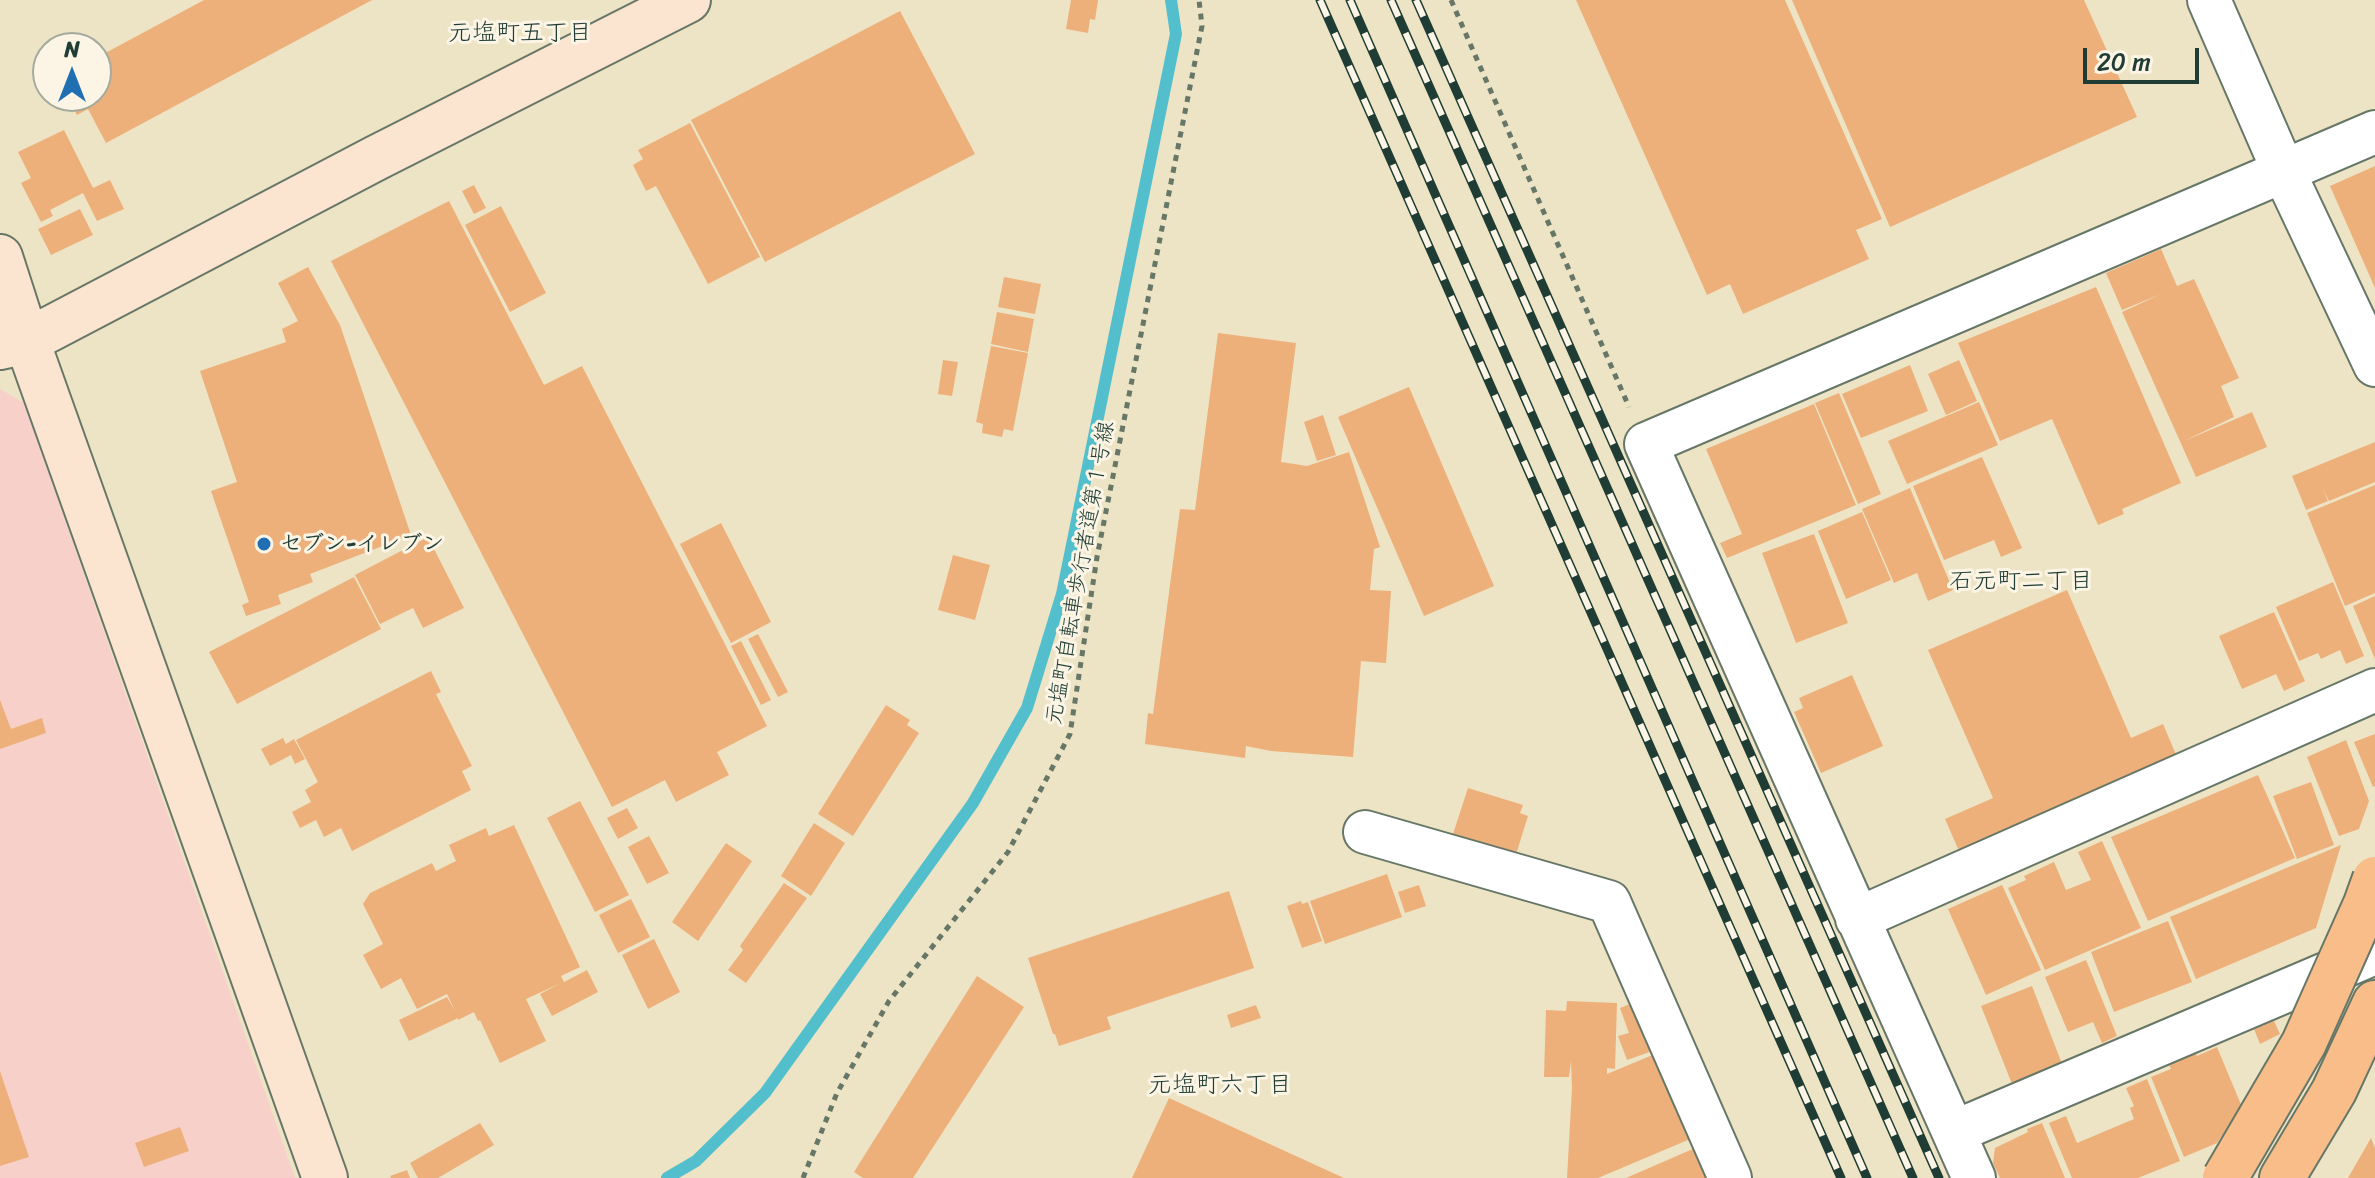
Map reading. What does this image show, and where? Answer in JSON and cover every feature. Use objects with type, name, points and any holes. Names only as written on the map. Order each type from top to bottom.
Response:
[{"type":"highway","points":[[2225,1178],[2304,1043],[2375,879]]},
{"type":"highway","points":[[2282,1178],[2334,1091],[2375,1003]]},
{"type":"street","points":[[14,344],[688,0]]},
{"type":"street","points":[[2209,0],[2283,170],[2375,365]]},
{"type":"street","points":[[1974,1178],[1646,444],[2375,132]]},
{"type":"street","points":[[0,257],[14,344],[325,1178]]},
{"type":"street","points":[[1857,919],[2375,690]]},
{"type":"street","points":[[1365,832],[1609,902],[1730,1178]]},
{"type":"street","points":[[1954,1132],[2375,953]]},
{"type":"path","name":"元塩町自転車歩行者道第１号線","points":[[803,1178],[837,1093],[889,1001],[1008,852],[1070,734],[1097,557],[1202,26],[1199,0]]},
{"type":"path","points":[[1451,0],[1646,444]]},
{"type":"shaded area","points":[[0,389],[24,403],[295,1178],[0,1178]]},
{"type":"building","points":[[204,0],[372,0],[106,143],[90,112],[112,112],[112,49]]},
{"type":"building","points":[[1071,0],[1098,0],[1095,20],[1090,19],[1088,33],[1066,29]]},
{"type":"building","points":[[1576,0],[1785,0],[1882,219],[1856,230],[1869,259],[1743,314],[1730,284],[1707,295]]},
{"type":"building","points":[[1792,0],[2084,0],[2137,117],[1890,227]]},
{"type":"building","points":[[900,11],[975,154],[765,262],[691,120]]},
{"type":"building","points":[[690,123],[760,257],[708,284],[656,186],[646,191],[633,165],[643,159],[638,150]]},
{"type":"building","points":[[64,130],[93,188],[110,180],[124,209],[97,221],[83,193],[50,210],[53,216],[41,222],[21,183],[31,178],[18,152]]},
{"type":"building","points":[[2375,166],[2375,288],[2330,186]]},
{"type":"building","points":[[474,185],[486,208],[474,214],[462,191]]},
{"type":"building","points":[[449,201],[544,385],[582,366],[767,726],[717,752],[729,775],[676,802],[665,780],[612,807],[331,261]]},
{"type":"building","points":[[501,206],[546,293],[510,312],[465,225]]},
{"type":"building","points":[[80,209],[93,235],[51,255],[38,229]]},
{"type":"building","points":[[2161,249],[2177,286],[2194,279],[2239,378],[2221,386],[2234,417],[2184,441],[2252,412],[2267,447],[2196,477],[2122,312],[2161,294],[2122,310],[2106,273]]},
{"type":"building","points":[[308,267],[340,325],[411,535],[310,574],[313,582],[278,595],[281,604],[246,616],[242,605],[249,602],[211,491],[237,482],[200,371],[286,342],[282,329],[298,321],[278,283]]},
{"type":"building","points":[[1004,277],[1041,284],[1035,314],[998,307]]},
{"type":"building","points":[[2096,287],[2181,483],[2122,509],[2124,514],[2098,525],[2052,419],[2000,441],[1958,343]]},
{"type":"building","points":[[997,312],[1034,319],[1028,352],[991,344]]},
{"type":"building","points":[[1218,333],[1296,343],[1281,462],[1307,466],[1349,452],[1380,547],[1374,549],[1370,590],[1391,591],[1386,663],[1361,661],[1353,757],[1271,751],[1246,746],[1245,758],[1145,744],[1148,713],[1153,714],[1180,509],[1195,510]]},
{"type":"building","points":[[991,346],[1028,353],[1013,431],[1004,429],[1002,437],[982,433],[983,424],[976,422]]},
{"type":"building","points":[[943,360],[958,362],[952,396],[938,394]]},
{"type":"building","points":[[1959,360],[1977,401],[1946,415],[1928,374]]},
{"type":"building","points":[[1910,365],[1928,411],[1861,438],[1842,394]]},
{"type":"building","points":[[1409,387],[1494,586],[1424,616],[1338,417]]},
{"type":"building","points":[[1839,393],[1881,494],[1858,504],[1815,403]]},
{"type":"building","points":[[1979,402],[1998,445],[1907,484],[1888,441]]},
{"type":"building","points":[[1814,404],[1856,505],[1727,558],[1720,543],[1742,534],[1706,449]]},
{"type":"building","points":[[1323,415],[1336,455],[1317,461],[1304,422]]},
{"type":"building","points":[[2375,442],[2375,482],[2329,501],[2323,489],[2328,501],[2306,510],[2292,476]]},
{"type":"building","points":[[1982,457],[2022,548],[2001,557],[1994,540],[1944,560],[1913,486]]},
{"type":"building","points":[[2375,485],[2375,593],[2345,606],[2307,513]]},
{"type":"building","points":[[1910,488],[1953,590],[1928,601],[1917,573],[1894,583],[1862,509]]},
{"type":"building","points":[[1862,512],[1891,580],[1846,599],[1818,531]]},
{"type":"building","points":[[721,523],[771,622],[731,643],[680,544]]},
{"type":"building","points":[[1814,534],[1848,623],[1796,643],[1762,553]]},
{"type":"building","points":[[428,537],[464,608],[423,628],[413,608],[380,624],[355,575]]},
{"type":"building","points":[[953,555],[990,565],[975,620],[938,610]]},
{"type":"building","points":[[354,577],[381,629],[237,704],[209,652]]},
{"type":"building","points":[[2333,582],[2364,656],[2346,664],[2340,650],[2321,659],[2318,653],[2299,661],[2276,607]]},
{"type":"building","points":[[2067,590],[2131,738],[2163,724],[2177,757],[1959,851],[1945,819],[1993,798],[1928,650]]},
{"type":"building","points":[[2375,596],[2375,659],[2353,606]]},
{"type":"building","points":[[2274,612],[2305,681],[2284,691],[2276,674],[2242,689],[2219,636]]},
{"type":"building","points":[[758,634],[788,692],[778,697],[748,639]]},
{"type":"building","points":[[741,641],[771,700],[761,705],[731,646]]},
{"type":"building","points":[[431,671],[441,692],[436,694],[472,766],[462,771],[471,790],[352,851],[341,828],[324,837],[316,820],[300,828],[292,812],[311,802],[305,790],[318,782],[296,740]]},
{"type":"building","points":[[1852,675],[1883,746],[1821,773],[1794,712],[1803,708],[1799,698]]},
{"type":"building","points":[[0,700],[11,729],[42,718],[46,733],[0,749]]},
{"type":"building","points":[[886,705],[910,720],[907,725],[919,733],[853,836],[818,814]]},
{"type":"building","points":[[2375,734],[2375,786],[2373,787],[2354,742]]},
{"type":"building","points":[[283,738],[286,744],[294,739],[305,759],[295,764],[291,755],[270,766],[261,749]]},
{"type":"building","points":[[2346,740],[2369,801],[2359,829],[2339,836],[2307,757]]},
{"type":"building","points":[[2258,775],[2295,858],[2148,921],[2111,837]]},
{"type":"building","points":[[2311,782],[2334,845],[2297,859],[2273,796]]},
{"type":"building","points":[[1468,788],[1523,805],[1520,813],[1528,816],[1514,861],[1452,837]]},
{"type":"building","points":[[580,801],[629,895],[595,912],[547,818]]},
{"type":"building","points":[[627,808],[638,828],[618,839],[607,818]]},
{"type":"building","points":[[814,823],[845,843],[811,896],[781,876]]},
{"type":"building","points":[[514,825],[580,967],[561,976],[564,982],[587,970],[598,992],[552,1016],[540,994],[561,983],[526,999],[546,1041],[500,1063],[474,1012],[409,1041],[399,1020],[447,997],[455,1011],[447,994],[417,1009],[401,978],[381,989],[363,955],[383,944],[363,904],[370,893],[432,863],[436,871],[456,861],[449,845],[486,828],[489,836]]},
{"type":"building","points":[[649,836],[669,873],[647,884],[628,847]]},
{"type":"building","points":[[2102,841],[2141,928],[2045,970],[2008,888],[2026,880],[2024,876],[2054,862],[2066,890],[2091,880],[2078,852]]},
{"type":"building","points":[[726,843],[752,861],[698,941],[672,922]]},
{"type":"building","points":[[2341,845],[2316,928],[2196,979],[2170,917]]},
{"type":"building","points":[[1387,874],[1402,917],[1325,944],[1310,901]]},
{"type":"building","points":[[784,883],[807,898],[746,983],[728,970],[743,950],[740,946]]},
{"type":"building","points":[[1419,885],[1426,906],[1405,913],[1398,892]]},
{"type":"building","points":[[2002,885],[2041,970],[1986,995],[1948,909]]},
{"type":"building","points":[[1229,891],[1254,968],[1107,1017],[1111,1029],[1059,1046],[1028,958]]},
{"type":"building","points":[[631,899],[650,937],[618,953],[599,915]]},
{"type":"building","points":[[1301,901],[1302,904],[1308,902],[1322,941],[1302,948],[1287,906]]},
{"type":"building","points":[[2168,921],[2192,982],[2114,1012],[2091,952]]},
{"type":"building","points":[[654,939],[680,992],[648,1009],[622,955]]},
{"type":"building","points":[[2086,960],[2117,1036],[2102,1043],[2093,1022],[2068,1032],[2045,977]]},
{"type":"building","points":[[977,976],[1024,1007],[913,1178],[863,1178],[854,1172]]},
{"type":"building","points":[[2032,986],[2064,1069],[2014,1089],[1981,1006]]},
{"type":"building","points":[[1640,1000],[1658,1049],[1627,1060],[1618,1036],[1629,1033],[1620,1008]]},
{"type":"building","points":[[1567,1001],[1617,1003],[1615,1069],[1607,1068],[1607,1074],[1662,1051],[1695,1137],[1598,1178],[1567,1178],[1571,1061],[1569,1077],[1544,1077],[1546,1010],[1566,1011]]},
{"type":"building","points":[[1256,1005],[1261,1018],[1231,1028],[1227,1015]]},
{"type":"building","points":[[2274,1021],[2280,1034],[2260,1044],[2254,1029]]},
{"type":"building","points":[[2217,1047],[2242,1107],[2217,1143],[2184,1157],[2151,1077],[2171,1069],[2168,1062],[2194,1051],[2197,1056]]},
{"type":"building","points":[[0,1071],[29,1157],[0,1166]]},
{"type":"building","points":[[2147,1079],[2180,1161],[2138,1178],[2072,1178],[2049,1123],[2066,1116],[2077,1143],[2134,1119],[2130,1108],[2134,1106],[2126,1088]]},
{"type":"building","points":[[1169,1098],[1344,1178],[1132,1178]]},
{"type":"building","points":[[480,1123],[494,1145],[438,1178],[418,1178],[410,1163]]},
{"type":"building","points":[[2042,1123],[2065,1178],[2000,1178],[1993,1163],[1995,1148]]},
{"type":"building","points":[[180,1127],[189,1151],[144,1167],[135,1143]]},
{"type":"building","points":[[2371,1138],[2375,1148],[2375,1178],[2348,1178]]},
{"type":"building","points":[[1702,1145],[1716,1178],[1626,1178]]},
{"type":"building","points":[[407,1170],[410,1178],[390,1176]]},
{"type":"waterway","points":[[667,1178],[696,1161],[765,1093],[973,803],[1027,708],[1062,594],[1176,34],[1171,0]]},
{"type":"railway","points":[[1320,0],[1841,1178]]},
{"type":"railway","points":[[1350,0],[1867,1178]]},
{"type":"railway","points":[[1391,0],[1913,1178]]},
{"type":"railway","points":[[1416,0],[1939,1178]]},
{"type":"place","name":"セブン-イレブン","points":[[264,544]]},
{"type":"district","name":"元塩町五丁目","points":[[520,34]]},
{"type":"district","name":"石元町二丁目","points":[[2021,582]]},
{"type":"district","name":"元塩町六丁目","points":[[1220,1086]]}]
